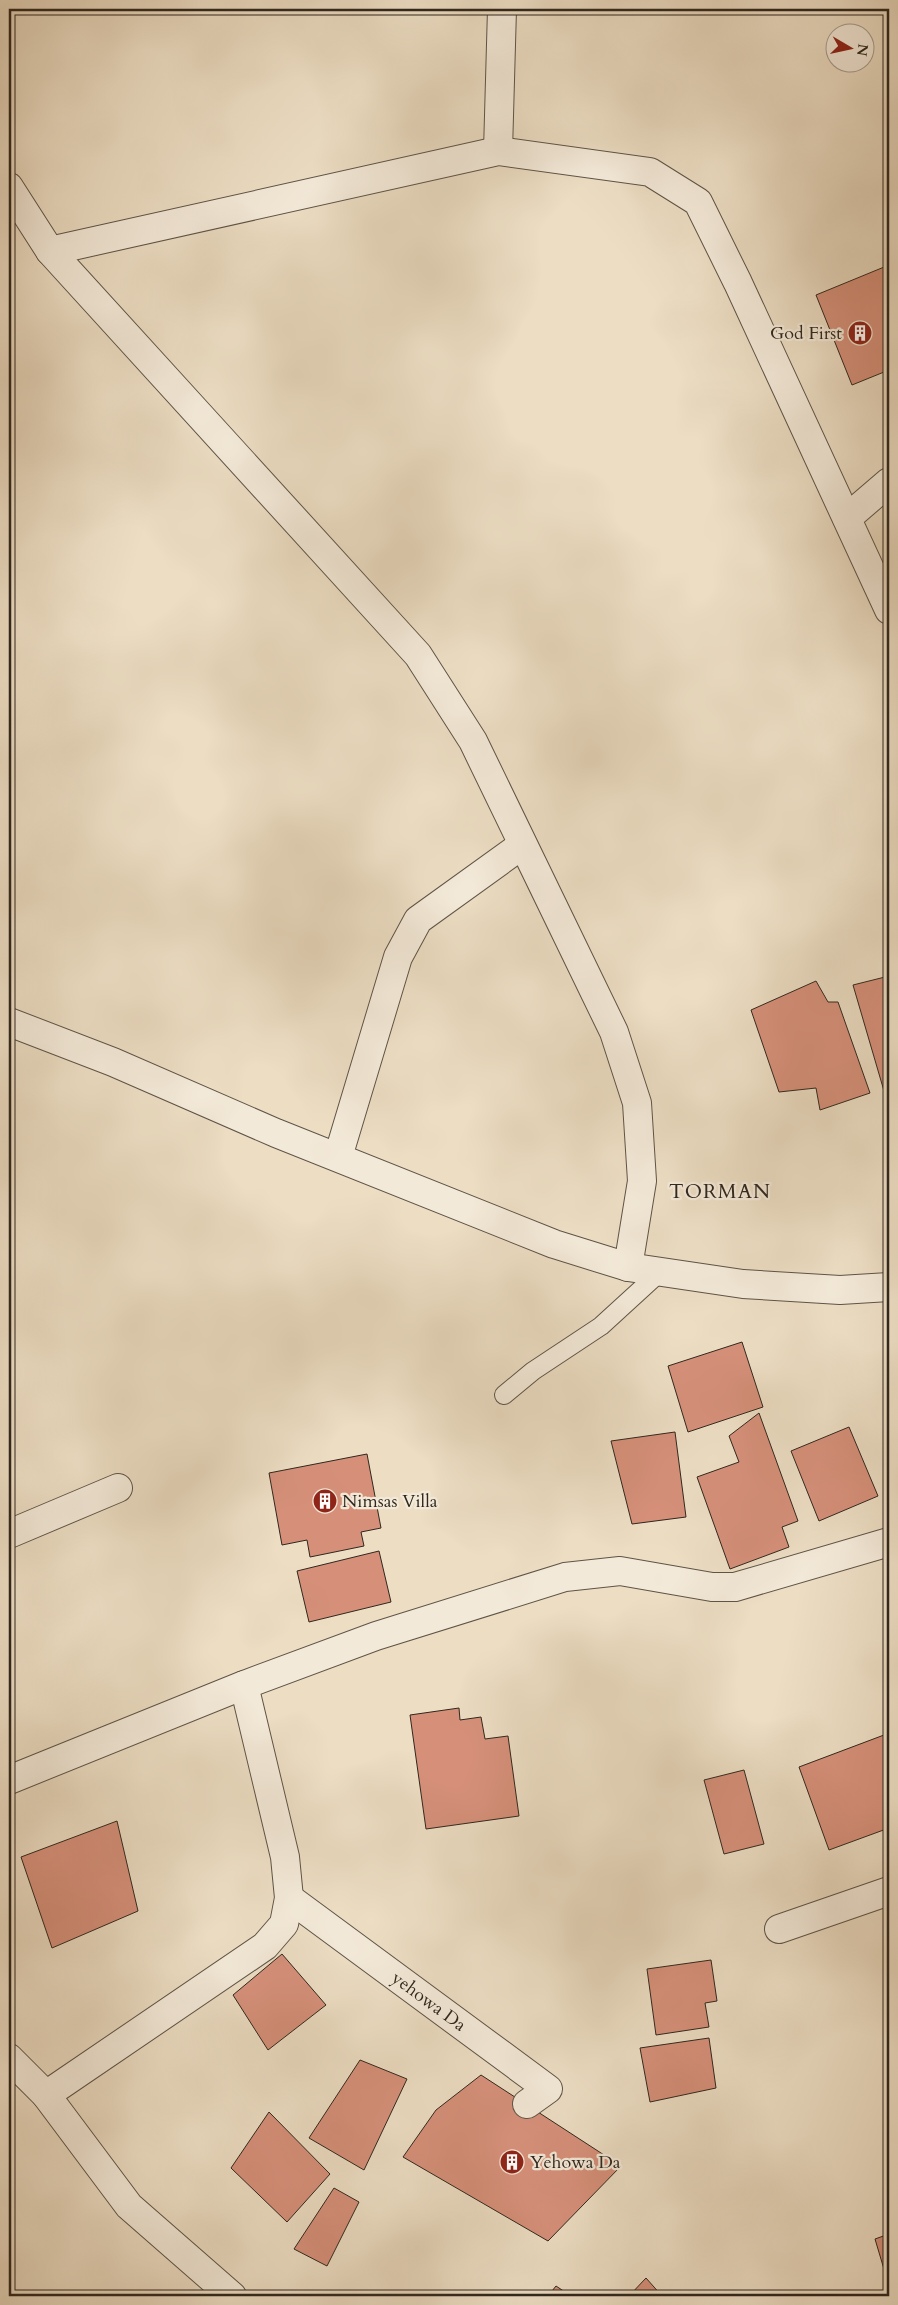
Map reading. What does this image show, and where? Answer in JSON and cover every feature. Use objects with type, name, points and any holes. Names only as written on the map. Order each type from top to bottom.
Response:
[{"type":"street","points":[[498,151],[502,9]]},
{"type":"street","points":[[50,251],[498,151],[650,172],[698,202],[738,282],[889,610]]},
{"type":"street","points":[[9,187],[50,251],[418,655],[473,741],[614,1032],[637,1103],[642,1180],[628,1267]]},
{"type":"street","points":[[847,518],[889,482]]},
{"type":"street","points":[[338,1157],[398,957],[418,920],[522,845]]},
{"type":"street","points":[[9,1022],[113,1062],[338,1157],[554,1244],[628,1267],[743,1284],[840,1290],[889,1286]]},
{"type":"street","points":[[9,1534],[118,1488]]},
{"type":"street","points":[[9,1780],[244,1685],[376,1636],[565,1577],[620,1571],[712,1587],[735,1587],[889,1542]]},
{"type":"street","points":[[46,2095],[266,1946],[284,1924],[289,1898],[285,1857],[244,1685]]},
{"type":"street","points":[[779,1929],[889,1891]]},
{"type":"street","name":"yehowa Da","points":[[289,1898],[548,2089],[527,2104]]},
{"type":"street","points":[[9,2058],[46,2095],[129,2206],[232,2296]]},
{"type":"lane","points":[[504,1395],[533,1371],[601,1326],[660,1272]]},
{"type":"building","name":"God First","points":[[889,265],[889,370],[852,385],[816,295]]},
{"type":"building","points":[[889,976],[889,1089],[884,1091],[853,985]]},
{"type":"building","points":[[816,981],[828,1002],[838,1002],[870,1093],[820,1110],[816,1088],[779,1092],[751,1010]]},
{"type":"building","points":[[742,1342],[763,1407],[688,1432],[668,1366]]},
{"type":"building","points":[[759,1413],[798,1521],[782,1527],[789,1547],[730,1569],[697,1477],[739,1462],[729,1436]]},
{"type":"building","points":[[849,1427],[878,1496],[819,1521],[791,1451]]},
{"type":"building","points":[[675,1432],[686,1517],[632,1524],[611,1441]]},
{"type":"building","name":"Nimsas Villa","points":[[367,1454],[381,1528],[361,1532],[364,1546],[310,1557],[307,1540],[282,1545],[269,1473]]},
{"type":"building","name":"Nimsas Villa","points":[[379,1551],[391,1602],[309,1622],[297,1571]]},
{"type":"building","points":[[459,1708],[460,1720],[481,1717],[485,1739],[508,1736],[519,1816],[426,1829],[410,1715]]},
{"type":"building","points":[[884,1735],[889,1749],[889,1828],[829,1850],[799,1767]]},
{"type":"building","points":[[744,1770],[764,1844],[724,1854],[704,1780]]},
{"type":"building","points":[[117,1821],[138,1911],[52,1948],[21,1857]]},
{"type":"building","points":[[282,1954],[326,2005],[268,2050],[233,1995]]},
{"type":"building","points":[[711,1960],[717,2001],[705,2003],[709,2027],[656,2035],[647,1969]]},
{"type":"building","points":[[709,2038],[716,2088],[650,2102],[640,2048]]},
{"type":"building","points":[[360,2060],[407,2079],[364,2170],[309,2138]]},
{"type":"building","name":"Yehowa Da","points":[[481,2075],[621,2166],[548,2241],[403,2157],[436,2110]]},
{"type":"building","points":[[269,2112],[330,2174],[287,2222],[231,2168]]},
{"type":"building","points":[[334,2188],[359,2202],[327,2266],[294,2249]]},
{"type":"building","points":[[889,2234],[889,2286],[875,2239]]},
{"type":"building","points":[[646,2278],[662,2296],[629,2296]]},
{"type":"building","points":[[556,2286],[571,2296],[548,2296]]},
{"type":"place","name":"God First","points":[[860,333]]},
{"type":"place","name":"Nimsas Villa","points":[[325,1501]]},
{"type":"place","name":"Yehowa Da","points":[[512,2162]]},
{"type":"district","name":"TORMAN","points":[[720,1191]]}]
